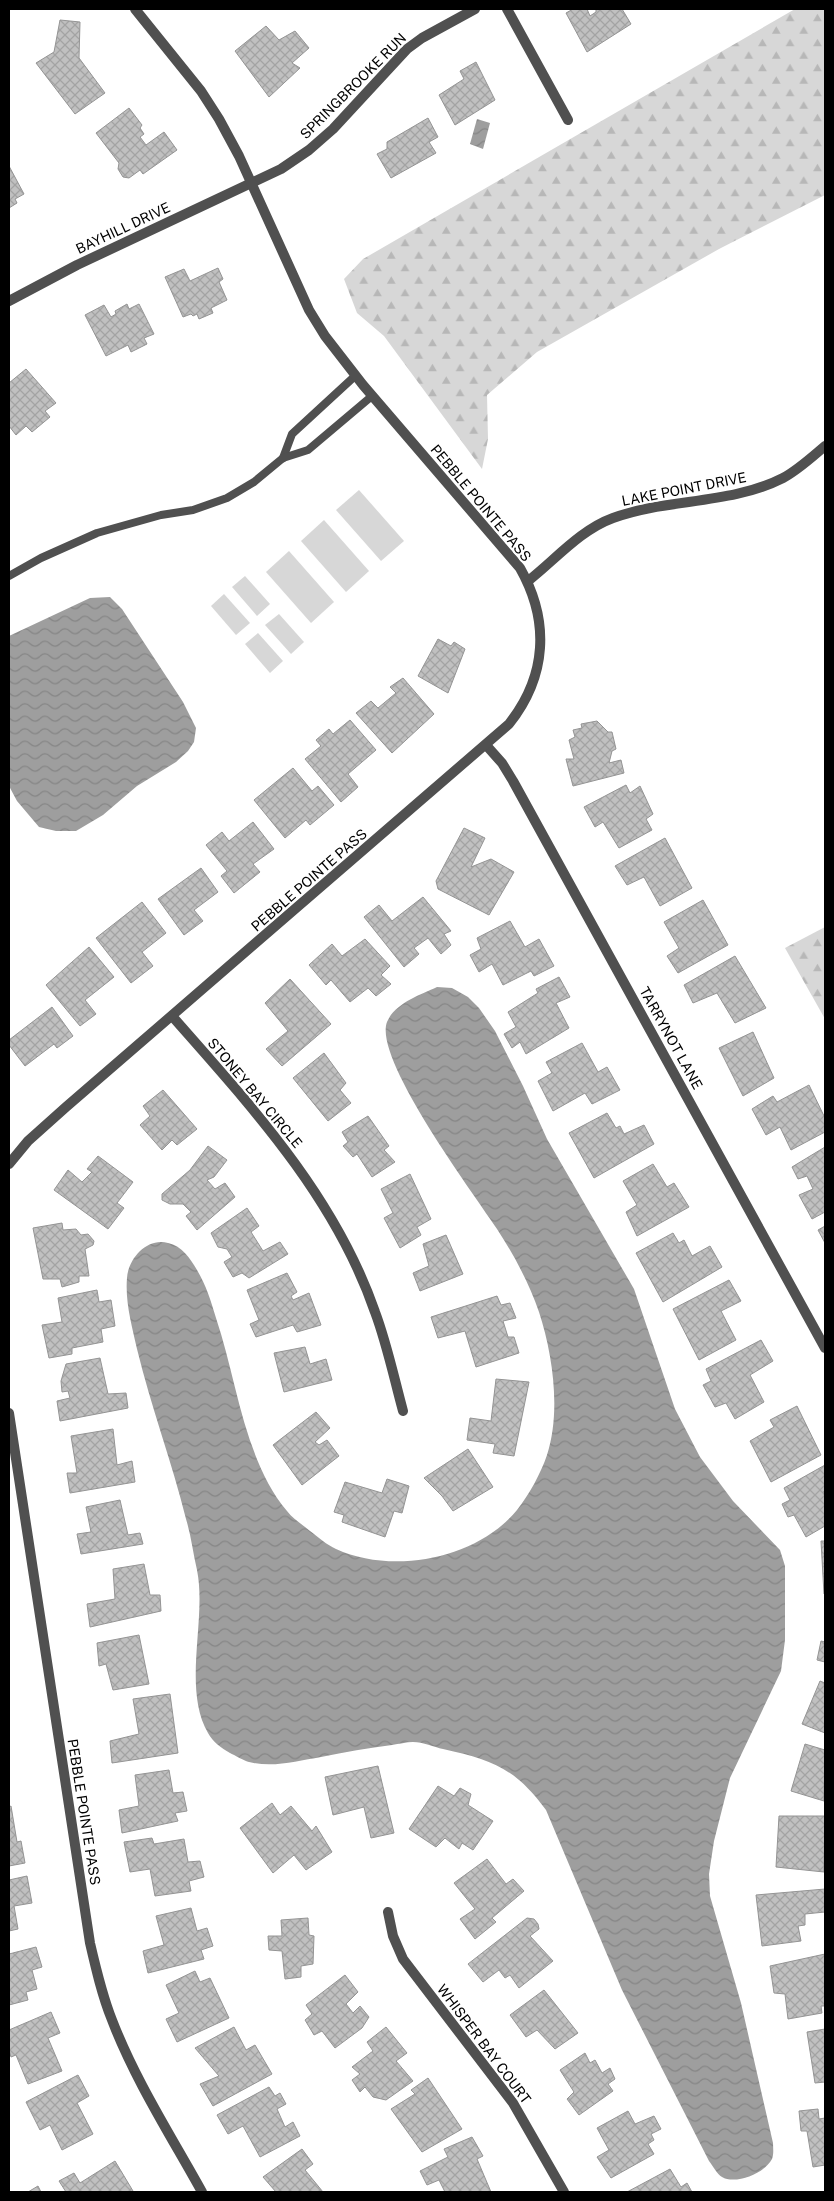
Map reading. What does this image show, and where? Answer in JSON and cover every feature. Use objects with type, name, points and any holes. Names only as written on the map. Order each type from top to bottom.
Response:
[{"type":"street","name":"PEBBLE POINTE PASS","points":[[9,1164],[28,1141],[486,745],[517,714],[531,690],[535,678],[540,631],[537,608],[528,581],[510,555],[355,376],[325,336],[309,310],[235,149],[205,98],[135,9]]},
{"type":"street","name":"SPRINGBROOKE RUN","points":[[250,182],[282,169],[308,150],[332,129],[407,49],[422,38],[475,9]]},
{"type":"street","points":[[507,9],[568,120]]},
{"type":"street","name":"BAYHILL DRIVE","points":[[9,301],[77,265],[228,195],[250,182]]},
{"type":"street","name":"LAKE POINT DRIVE","points":[[528,581],[584,534],[611,519],[640,511],[724,497],[756,489],[784,478],[825,446]]},
{"type":"street","name":"TARRYNOT LANE","points":[[486,745],[502,763],[513,781],[825,1348]]},
{"type":"street","name":"STONEY BAY CIRCLE","points":[[172,1016],[268,1126],[317,1194],[361,1276],[376,1312],[403,1411]]},
{"type":"street","name":"PEBBLE POINTE PASS","points":[[9,1413],[90,1943],[96,1970],[112,2020],[128,2056],[202,2192]]},
{"type":"street","name":"WHISPER BAY COURT","points":[[388,1912],[393,1936],[404,1960],[513,2103],[564,2192]]},
{"type":"lane","points":[[283,458],[292,434],[355,376]]},
{"type":"lane","points":[[9,576],[41,558],[97,533],[161,515],[192,510],[227,498],[254,482],[283,458],[308,450],[372,396]]},
{"type":"green space","points":[[795,9],[825,9],[825,195],[719,249],[537,352],[487,395],[488,439],[482,469],[384,336],[357,313],[344,279],[363,259]]},
{"type":"green space","points":[[359,490],[404,541],[381,561],[336,510]]},
{"type":"green space","points":[[324,520],[369,571],[346,592],[301,541]]},
{"type":"green space","points":[[289,551],[334,602],[311,623],[266,572]]},
{"type":"green space","points":[[245,576],[270,604],[257,616],[232,587]]},
{"type":"green space","points":[[224,594],[250,623],[236,635],[211,606]]},
{"type":"green space","points":[[279,614],[304,642],[291,654],[265,625]]},
{"type":"green space","points":[[258,633],[283,661],[270,673],[245,644]]},
{"type":"green space","points":[[825,927],[825,1019],[785,948]]},
{"type":"water","points":[[477,119],[490,123],[483,149],[470,144]]},
{"type":"water","points":[[110,597],[122,609],[183,702],[196,728],[194,742],[188,751],[176,762],[137,786],[103,815],[76,831],[56,831],[39,827],[17,801],[9,786],[9,636],[90,598]]},
{"type":"water","points":[[437,987],[452,988],[468,997],[479,1008],[495,1031],[547,1139],[634,1289],[675,1409],[700,1457],[733,1501],[780,1550],[785,1566],[785,1640],[781,1671],[730,1778],[714,1841],[709,1874],[710,1896],[741,2003],[773,2143],[773,2157],[768,2164],[757,2173],[742,2179],[735,2180],[722,2177],[709,2161],[622,1990],[546,1810],[524,1785],[502,1768],[490,1762],[417,1742],[285,1763],[258,1764],[242,1759],[220,1747],[208,1733],[200,1715],[196,1675],[199,1610],[197,1570],[189,1531],[143,1371],[128,1305],[128,1271],[135,1257],[146,1246],[160,1242],[173,1245],[185,1253],[194,1266],[203,1281],[212,1305],[251,1444],[272,1491],[289,1514],[336,1549],[359,1557],[383,1561],[433,1558],[457,1551],[480,1540],[500,1527],[517,1510],[534,1484],[547,1455],[554,1421],[554,1384],[544,1329],[531,1290],[503,1239],[448,1158],[410,1095],[395,1065],[387,1040],[387,1022],[391,1015],[409,1000]]},
{"type":"building","points":[[573,9],[587,9],[590,16],[596,12],[596,9],[622,9],[631,24],[587,52],[566,13]]},
{"type":"building","points":[[60,20],[80,22],[79,58],[105,93],[75,114],[36,63],[54,52]]},
{"type":"building","points":[[266,26],[279,40],[295,31],[309,48],[292,63],[300,68],[269,97],[235,51]]},
{"type":"building","points":[[476,62],[495,100],[455,125],[439,95],[464,79],[460,71]]},
{"type":"building","points":[[129,108],[142,125],[140,128],[144,134],[140,137],[146,145],[164,132],[177,150],[143,174],[140,170],[129,178],[123,177],[118,169],[119,163],[96,133]]},
{"type":"building","points":[[428,118],[438,137],[429,142],[436,153],[391,178],[377,154],[387,149],[387,142]]},
{"type":"building","points":[[9,166],[24,194],[15,199],[17,203],[9,208]]},
{"type":"building","points":[[218,268],[223,279],[219,282],[227,300],[211,308],[213,313],[199,319],[197,314],[183,317],[165,277],[184,269],[190,281]]},
{"type":"building","points":[[127,304],[129,309],[139,304],[154,334],[144,338],[147,344],[131,352],[128,345],[106,356],[85,315],[104,305],[111,317],[116,314],[115,311]]},
{"type":"building","points":[[26,369],[56,403],[45,411],[50,417],[32,432],[26,426],[16,435],[9,426],[9,383]]},
{"type":"building","points":[[438,639],[451,646],[454,642],[465,649],[448,693],[418,676]]},
{"type":"building","points":[[403,678],[434,714],[392,753],[356,713],[371,701],[378,708],[396,693],[390,687]]},
{"type":"building","points":[[350,720],[376,750],[348,774],[358,787],[341,802],[305,759],[321,746],[316,740],[329,729],[333,734]]},
{"type":"building","points":[[597,721],[608,732],[612,732],[616,749],[612,751],[609,763],[621,760],[624,773],[573,786],[566,759],[574,759],[569,740],[575,737],[573,730],[582,728],[581,724]]},
{"type":"building","points":[[293,768],[312,791],[318,786],[334,805],[310,825],[306,820],[285,838],[254,800]]},
{"type":"building","points":[[626,785],[630,793],[640,786],[653,814],[646,819],[652,830],[619,848],[603,822],[595,827],[584,807]]},
{"type":"building","points":[[253,822],[274,849],[253,864],[260,872],[234,893],[221,876],[227,871],[206,845],[222,832],[229,841]]},
{"type":"building","points":[[464,828],[485,838],[471,867],[491,859],[514,872],[489,915],[438,889],[436,881]]},
{"type":"building","points":[[665,838],[692,888],[660,906],[644,877],[627,885],[615,866]]},
{"type":"building","points":[[201,868],[218,892],[194,910],[203,921],[184,935],[158,899]]},
{"type":"building","points":[[423,897],[451,931],[444,934],[451,945],[441,954],[428,938],[414,948],[419,954],[404,967],[364,917],[379,905],[392,921]]},
{"type":"building","points":[[703,900],[728,945],[678,973],[667,956],[679,948],[664,922]]},
{"type":"building","points":[[142,902],[166,933],[142,952],[153,966],[131,983],[96,938]]},
{"type":"building","points":[[510,921],[525,947],[539,939],[554,966],[534,976],[531,971],[503,985],[492,964],[479,972],[470,955],[481,949],[477,938]]},
{"type":"building","points":[[365,939],[390,966],[381,975],[391,984],[376,996],[368,988],[350,1002],[331,980],[326,985],[309,965],[332,944],[342,956]]},
{"type":"building","points":[[89,947],[114,977],[85,1000],[96,1014],[80,1026],[46,985]]},
{"type":"building","points":[[735,956],[766,1008],[735,1023],[717,993],[693,1003],[684,985]]},
{"type":"building","points":[[559,977],[570,997],[556,1003],[569,1028],[526,1054],[520,1042],[512,1048],[504,1034],[516,1027],[508,1012],[538,993],[536,989]]},
{"type":"building","points":[[290,979],[331,1024],[282,1066],[266,1049],[288,1031],[265,1003]]},
{"type":"building","points":[[52,1007],[73,1036],[57,1048],[54,1044],[25,1066],[9,1045],[9,1040]]},
{"type":"building","points":[[753,1032],[774,1078],[743,1096],[719,1048]]},
{"type":"building","points":[[582,1043],[598,1072],[607,1067],[620,1090],[592,1104],[585,1093],[553,1111],[538,1081],[552,1073],[546,1062]]},
{"type":"building","points":[[324,1053],[346,1083],[340,1090],[351,1103],[328,1121],[293,1078]]},
{"type":"building","points":[[809,1085],[825,1118],[825,1132],[791,1150],[780,1127],[766,1135],[752,1109],[773,1096],[777,1102]]},
{"type":"building","points":[[163,1090],[197,1129],[177,1145],[172,1140],[162,1150],[140,1125],[150,1116],[143,1106]]},
{"type":"building","points":[[607,1113],[616,1128],[620,1126],[624,1134],[644,1125],[654,1144],[594,1178],[569,1133]]},
{"type":"building","points":[[368,1116],[389,1146],[384,1150],[395,1162],[372,1177],[357,1154],[353,1157],[343,1146],[348,1142],[342,1132]]},
{"type":"building","points":[[208,1146],[227,1160],[214,1177],[207,1180],[215,1189],[225,1183],[235,1197],[197,1230],[186,1216],[191,1212],[183,1204],[170,1204],[162,1200],[162,1194],[190,1170]]},
{"type":"building","points":[[825,1147],[825,1212],[812,1219],[799,1195],[813,1189],[807,1176],[798,1179],[792,1167]]},
{"type":"building","points":[[98,1156],[133,1182],[117,1203],[124,1208],[108,1229],[54,1190],[68,1170],[82,1182],[92,1172],[87,1169]]},
{"type":"building","points":[[653,1164],[667,1187],[674,1183],[689,1207],[637,1236],[626,1212],[637,1205],[623,1181]]},
{"type":"building","points":[[410,1174],[431,1219],[417,1227],[421,1235],[400,1248],[384,1218],[393,1213],[381,1189]]},
{"type":"building","points":[[247,1208],[259,1226],[251,1232],[263,1251],[280,1242],[288,1254],[249,1278],[242,1273],[233,1277],[224,1262],[232,1257],[227,1249],[218,1247],[211,1233]]},
{"type":"building","points":[[62,1223],[63,1230],[76,1229],[81,1235],[88,1234],[94,1241],[93,1245],[85,1249],[89,1276],[79,1276],[79,1282],[62,1287],[60,1279],[43,1279],[33,1228]]},
{"type":"building","points":[[825,1226],[825,1243],[818,1230]]},
{"type":"building","points":[[673,1233],[679,1243],[684,1240],[692,1256],[710,1246],[722,1267],[663,1302],[636,1253]]},
{"type":"building","points":[[446,1235],[463,1274],[420,1291],[413,1273],[429,1266],[423,1244]]},
{"type":"building","points":[[287,1273],[297,1292],[291,1296],[293,1300],[309,1293],[321,1325],[297,1332],[293,1325],[256,1337],[250,1324],[259,1320],[247,1290]]},
{"type":"building","points":[[729,1280],[741,1301],[721,1311],[736,1340],[699,1360],[673,1309]]},
{"type":"building","points":[[97,1290],[99,1302],[111,1300],[115,1326],[101,1329],[103,1342],[72,1348],[72,1354],[49,1358],[42,1325],[62,1322],[58,1298]]},
{"type":"building","points":[[497,1296],[501,1305],[510,1303],[516,1318],[503,1321],[508,1337],[514,1337],[519,1353],[476,1367],[465,1331],[438,1338],[431,1317]]},
{"type":"building","points":[[761,1340],[773,1361],[750,1375],[764,1402],[735,1419],[726,1403],[715,1407],[703,1385],[711,1381],[706,1369]]},
{"type":"building","points":[[305,1347],[310,1364],[326,1359],[332,1380],[284,1392],[274,1353]]},
{"type":"building","points":[[100,1358],[108,1394],[126,1393],[128,1408],[60,1421],[57,1401],[70,1398],[68,1391],[62,1392],[61,1381],[66,1364]]},
{"type":"building","points":[[496,1379],[529,1382],[514,1456],[493,1453],[495,1444],[467,1440],[470,1418],[491,1421]]},
{"type":"building","points":[[797,1406],[821,1455],[771,1482],[750,1441],[774,1427],[770,1420]]},
{"type":"building","points":[[316,1412],[330,1428],[315,1442],[319,1445],[327,1440],[339,1456],[302,1485],[273,1445]]},
{"type":"building","points":[[113,1429],[117,1465],[132,1461],[135,1482],[70,1493],[67,1473],[77,1473],[71,1436]]},
{"type":"building","points":[[468,1449],[493,1487],[453,1511],[442,1496],[424,1478]]},
{"type":"building","points":[[825,1465],[825,1491],[823,1492],[825,1496],[825,1526],[806,1537],[794,1515],[788,1517],[782,1504],[790,1500],[784,1488]]},
{"type":"building","points":[[387,1479],[409,1486],[402,1513],[394,1511],[385,1537],[342,1522],[344,1515],[334,1512],[345,1482],[382,1493]]},
{"type":"building","points":[[120,1500],[128,1535],[140,1533],[143,1544],[81,1554],[77,1534],[91,1532],[86,1507]]},
{"type":"building","points":[[821,1541],[825,1541],[825,1594],[824,1594]]},
{"type":"building","points":[[144,1564],[150,1595],[160,1595],[161,1611],[90,1627],[87,1604],[115,1599],[113,1569]]},
{"type":"building","points":[[139,1635],[149,1684],[113,1690],[106,1664],[99,1666],[97,1643]]},
{"type":"building","points":[[821,1641],[825,1642],[825,1662],[817,1660]]},
{"type":"building","points":[[820,1681],[825,1683],[825,1733],[802,1724]]},
{"type":"building","points":[[170,1694],[178,1753],[112,1763],[110,1741],[139,1734],[133,1699]]},
{"type":"building","points":[[805,1744],[825,1750],[824,1801],[791,1791]]},
{"type":"building","points":[[378,1766],[394,1833],[371,1838],[364,1807],[333,1815],[325,1777]]},
{"type":"building","points":[[169,1770],[173,1793],[183,1792],[187,1811],[175,1813],[178,1821],[122,1833],[119,1810],[139,1806],[135,1775]]},
{"type":"building","points":[[438,1786],[454,1796],[460,1788],[471,1794],[468,1805],[493,1821],[473,1850],[462,1843],[459,1849],[445,1838],[436,1847],[409,1829]]},
{"type":"building","points":[[272,1803],[280,1815],[291,1806],[312,1831],[316,1826],[332,1852],[306,1870],[294,1855],[273,1873],[240,1828]]},
{"type":"building","points":[[11,1806],[17,1842],[21,1841],[25,1863],[9,1866],[9,1807]]},
{"type":"building","points":[[779,1816],[825,1816],[824,1872],[776,1867]]},
{"type":"building","points":[[152,1838],[154,1844],[184,1839],[188,1862],[200,1861],[204,1877],[189,1881],[191,1891],[155,1896],[150,1869],[130,1872],[124,1842]]},
{"type":"building","points":[[487,1859],[506,1884],[513,1879],[524,1891],[492,1918],[496,1922],[475,1939],[460,1919],[475,1909],[454,1883]]},
{"type":"building","points":[[27,1876],[32,1903],[14,1906],[18,1929],[9,1931],[9,1880]]},
{"type":"building","points":[[825,1889],[825,1912],[805,1914],[805,1925],[798,1926],[801,1941],[762,1946],[756,1895]]},
{"type":"building","points":[[191,1908],[197,1931],[207,1928],[213,1946],[201,1950],[204,1959],[148,1973],[143,1951],[164,1945],[156,1916]]},
{"type":"building","points":[[308,1918],[309,1935],[314,1936],[313,1964],[301,1966],[301,1977],[285,1979],[282,1951],[269,1950],[268,1936],[282,1936],[281,1920]]},
{"type":"building","points":[[527,1918],[534,1919],[539,1929],[530,1936],[553,1961],[519,1988],[510,1975],[505,1978],[499,1970],[483,1982],[468,1964]]},
{"type":"building","points":[[36,1947],[42,1967],[32,1970],[37,1989],[26,1992],[28,2000],[9,2005],[9,1954]]},
{"type":"building","points":[[825,1954],[825,2006],[821,2006],[822,2013],[788,2019],[785,1994],[774,1993],[770,1966]]},
{"type":"building","points":[[195,1971],[200,1982],[210,1978],[229,2018],[177,2042],[166,2019],[179,2013],[166,1985]]},
{"type":"building","points":[[345,1975],[358,1992],[346,2004],[353,2013],[360,2006],[369,2017],[362,2028],[335,2048],[322,2031],[314,2035],[305,2020],[312,2014],[306,2005]]},
{"type":"building","points":[[544,1990],[578,2033],[555,2049],[537,2030],[526,2037],[510,2015]]},
{"type":"building","points":[[51,2012],[60,2033],[48,2038],[62,2071],[28,2084],[16,2055],[11,2057],[9,2030]]},
{"type":"building","points":[[234,2027],[246,2050],[255,2045],[272,2074],[213,2106],[200,2084],[219,2076],[195,2048]]},
{"type":"building","points":[[386,2027],[407,2053],[396,2061],[413,2081],[386,2100],[373,2097],[365,2087],[360,2092],[352,2080],[360,2074],[352,2067],[373,2051],[367,2042]]},
{"type":"building","points":[[825,2029],[825,2082],[815,2083],[807,2032]]},
{"type":"building","points":[[585,2053],[590,2063],[595,2060],[602,2073],[610,2068],[615,2079],[608,2084],[613,2091],[579,2115],[567,2099],[574,2092],[560,2070]]},
{"type":"building","points":[[78,2075],[89,2096],[77,2103],[93,2134],[62,2150],[50,2125],[40,2130],[26,2102]]},
{"type":"building","points":[[428,2078],[462,2129],[422,2152],[391,2109],[415,2094],[411,2090]]},
{"type":"building","points":[[269,2087],[275,2096],[280,2093],[286,2104],[277,2109],[285,2127],[293,2122],[300,2136],[260,2157],[243,2126],[228,2134],[217,2115]]},
{"type":"building","points":[[818,2109],[819,2119],[825,2118],[825,2165],[813,2167],[807,2131],[801,2131],[799,2111]]},
{"type":"building","points":[[628,2111],[635,2124],[654,2116],[661,2129],[651,2134],[654,2140],[648,2144],[654,2154],[611,2178],[597,2157],[609,2150],[597,2128]]},
{"type":"building","points":[[472,2137],[483,2156],[477,2159],[491,2192],[445,2192],[439,2180],[427,2185],[420,2171],[448,2157],[444,2149]]},
{"type":"building","points":[[302,2149],[313,2164],[305,2170],[323,2192],[276,2192],[263,2177]]},
{"type":"building","points":[[115,2161],[133,2191],[66,2192],[59,2181],[74,2173],[80,2183]]},
{"type":"building","points":[[670,2169],[681,2187],[687,2183],[692,2192],[627,2192]]},
{"type":"building","points":[[38,2186],[41,2192],[28,2192]]}]
